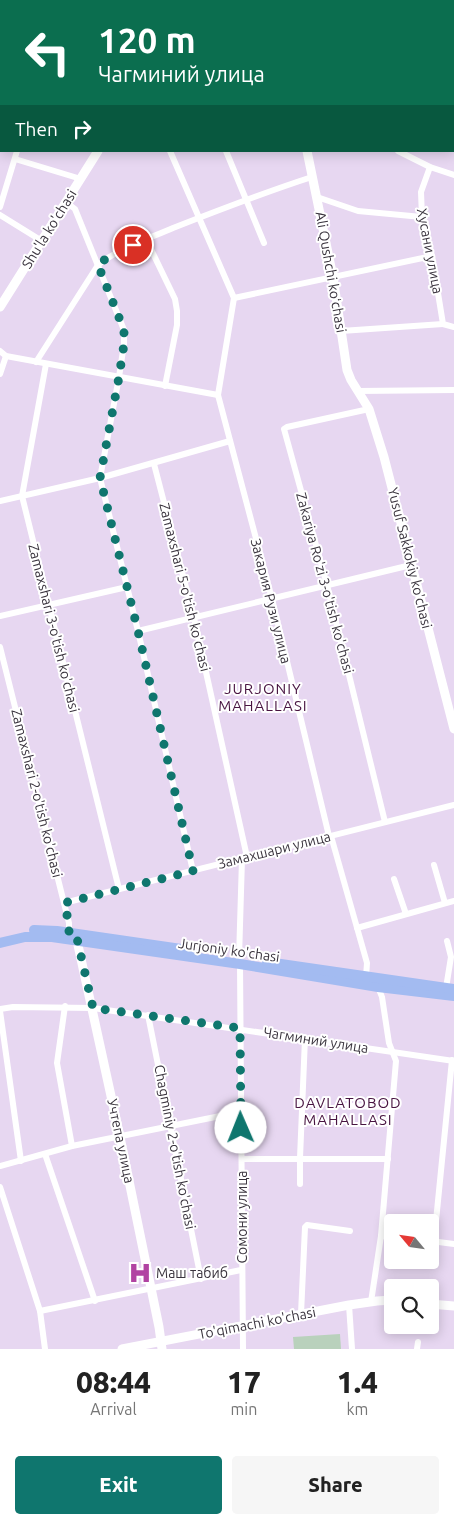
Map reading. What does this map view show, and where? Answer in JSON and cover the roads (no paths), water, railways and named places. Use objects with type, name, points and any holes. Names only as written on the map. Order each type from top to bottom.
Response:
[{"type":"main road","name":"Shu'la ko'chasi","points":[[0,307],[97,152]]},
{"type":"main road","name":"Ali Qushchi koʻchasi","points":[[307,152],[318,197],[347,370],[358,391]]},
{"type":"main road","name":"Yusuf Sakkokiy ko'chasi","points":[[358,391],[369,409],[384,457],[454,729]]},
{"type":"main road","name":"Jurjoniy ko'chasi","points":[[0,936],[28,930],[47,930],[73,937],[450,989]]},
{"type":"main road","name":"Jurjoniy ko'chasi","points":[[0,943],[32,936],[73,937]]},
{"type":"main road","name":"Учтепа улица","points":[[73,937],[93,1008],[162,1345]]},
{"type":"main road","name":"Jurjoniy ko'chasi","points":[[240,961],[378,987],[454,996]]},
{"type":"main road","name":"To'qimachi ko'chasi","points":[[122,1349],[162,1345],[301,1314],[384,1301]]},
{"type":"main road","points":[[439,1305],[454,1306]]},
{"type":"street","points":[[0,208],[17,152]]},
{"type":"street","points":[[0,374],[3,354],[46,364],[218,395],[234,298],[171,152]]},
{"type":"street","points":[[226,152],[264,243]]},
{"type":"street","points":[[400,152],[430,167],[454,175]]},
{"type":"street","points":[[15,159],[63,172],[80,179]]},
{"type":"street","name":"Хусани улица","points":[[430,167],[421,192],[422,218],[432,256],[444,324]]},
{"type":"street","points":[[36,362],[98,265],[108,257],[146,239],[246,199],[312,176]]},
{"type":"street","points":[[318,197],[358,211],[422,218]]},
{"type":"street","points":[[66,202],[75,209],[124,330],[119,377],[100,478],[138,631],[193,871]]},
{"type":"street","points":[[0,215],[42,241]]},
{"type":"street","points":[[146,239],[175,299],[177,311],[178,325],[165,386]]},
{"type":"street","points":[[234,298],[432,256]]},
{"type":"street","points":[[341,331],[444,324],[454,327]]},
{"type":"street","name":"Zamaxshari 3-o'tish ko'chasi","points":[[46,364],[22,496],[119,889]]},
{"type":"street","points":[[358,391],[453,389]]},
{"type":"street","name":"Закария Рузи улица","points":[[218,395],[272,599],[330,836],[367,963],[366,977]]},
{"type":"street","name":"Zakariya Ro'zi 3-o'tish ko'chasi","points":[[369,409],[284,429],[327,585],[385,822]]},
{"type":"street","points":[[0,501],[154,464],[230,441]]},
{"type":"street","name":"Zamaxshari 5-o'tish ko'chasi","points":[[154,464],[194,618],[244,858],[240,961]]},
{"type":"street","points":[[138,631],[411,565]]},
{"type":"street","points":[[0,616],[127,587]]},
{"type":"street","name":"Zamaxshari 2-o'tish ko'chasi","points":[[0,647],[73,937]]},
{"type":"street","name":"Замахшари улица","points":[[64,903],[454,805]]},
{"type":"street","points":[[434,864],[445,903]]},
{"type":"street","points":[[394,879],[406,914]]},
{"type":"street","points":[[357,928],[454,901]]},
{"type":"street","points":[[447,940],[451,958],[450,989]]},
{"type":"street","name":"Сомони улица","points":[[240,961],[242,1349]]},
{"type":"street","points":[[371,1302],[381,1236],[396,1061],[389,1043],[382,997],[378,987]]},
{"type":"street","points":[[65,1006],[57,1063],[72,1146]]},
{"type":"street","name":"Чагминий улица","points":[[0,1010],[14,1007],[65,1006],[93,1008],[453,1060]]},
{"type":"street","points":[[0,1010],[21,1161]]},
{"type":"street","name":"Chagminiy 2-o'tish ko'chasi","points":[[148,1016],[201,1279]]},
{"type":"street","points":[[300,1184],[305,1038]]},
{"type":"street","points":[[435,1214],[453,1060]]},
{"type":"street","points":[[347,1106],[392,1108]]},
{"type":"street","points":[[0,1166],[72,1146],[240,1112]]},
{"type":"street","points":[[45,1154],[95,1301]]},
{"type":"street","points":[[242,1159],[388,1159]]},
{"type":"street","points":[[0,1187],[40,1311],[45,1349]]},
{"type":"street","points":[[301,1314],[304,1230],[307,1225],[350,1230]]},
{"type":"street","points":[[439,1242],[454,1244]]},
{"type":"street","points":[[40,1311],[242,1270]]},
{"type":"street","points":[[349,1305],[352,1349]]},
{"type":"place","name":"Маш табиб","points":[[140,1273]]},
{"type":"district","name":"JURJONIY MAHALLASI","points":[[263,698]]},
{"type":"district","name":"DAVLATOBOD MAHALLASI","points":[[348,1112]]}]
